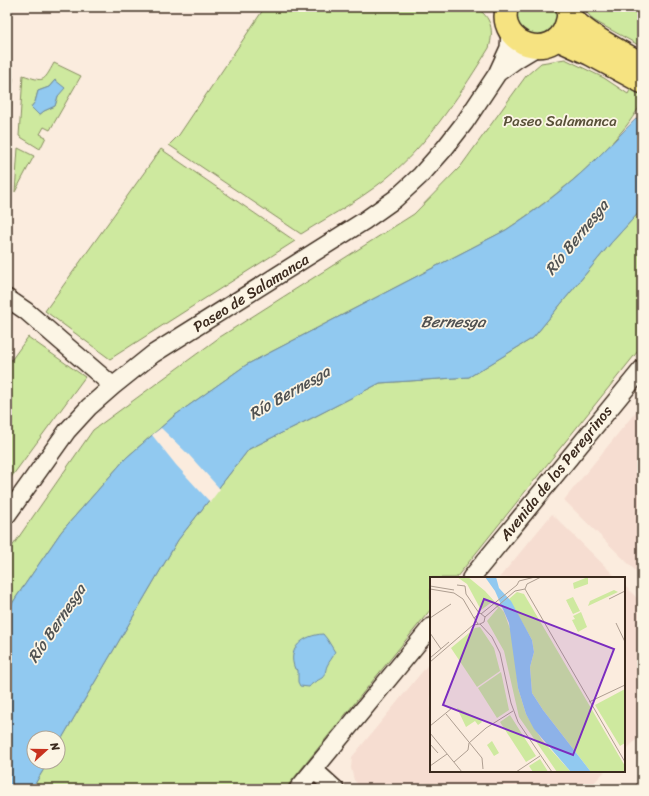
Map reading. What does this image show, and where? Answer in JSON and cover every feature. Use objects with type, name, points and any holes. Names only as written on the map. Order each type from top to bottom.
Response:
[{"type":"main road","points":[[547,43],[564,31],[568,11]]},
{"type":"main road","points":[[568,11],[576,24],[599,40],[640,75]]},
{"type":"main road","points":[[505,17],[517,40],[527,45],[547,43],[590,54],[640,75]]},
{"type":"street","name":"Paseo de Salamanca","points":[[7,515],[67,431],[89,407],[113,386],[153,354],[364,221],[395,199],[421,175],[465,122],[497,74],[509,48],[505,17]]},
{"type":"street","name":"Paseo de Salamanca","points":[[497,74],[517,59],[547,43]]},
{"type":"street","points":[[7,298],[26,311],[113,386]]},
{"type":"street","name":"Avenida de los Peregrinos","points":[[472,577],[642,369]]},
{"type":"street","points":[[298,789],[430,628]]},
{"type":"street","points":[[314,770],[335,789]]},
{"type":"shaded area","points":[[642,404],[642,577],[564,500]]},
{"type":"shaded area","points":[[552,514],[616,577],[500,577]]},
{"type":"shaded area","points":[[625,586],[642,603],[642,734],[625,751]]},
{"type":"shaded area","points":[[430,662],[430,772],[604,772],[588,789],[362,789],[354,780],[351,768],[352,757]]},
{"type":"green space","points":[[265,7],[475,7],[485,15],[491,30],[491,42],[489,48],[469,80],[434,129],[409,158],[373,189],[301,234],[169,145],[179,135]]},
{"type":"green space","points":[[516,7],[558,7],[557,24],[548,33],[537,38],[518,27]]},
{"type":"green space","points":[[587,7],[642,7],[642,47],[593,20],[585,10]]},
{"type":"green space","name":"Paseo Salamanca","points":[[565,59],[604,78],[628,94],[642,67],[641,105],[626,127],[583,172],[538,208],[506,230],[246,365],[174,416],[126,458],[61,532],[7,612],[7,554],[93,430],[220,337],[414,214],[461,166],[526,76],[541,63]]},
{"type":"green space","points":[[54,63],[81,76],[50,130],[44,127],[40,134],[46,137],[40,149],[19,136],[23,75],[39,80],[42,79]],"holes":[[[55,80],[58,96],[55,106],[39,115],[31,107],[35,102],[38,91],[49,87]]]},
{"type":"green space","points":[[7,75],[13,78],[7,167]]},
{"type":"green space","points":[[18,148],[34,156],[15,192]]},
{"type":"green space","points":[[161,149],[295,241],[110,359],[45,311]]},
{"type":"green space","points":[[642,209],[642,346],[457,577],[430,577],[430,610],[285,789],[32,789],[43,770],[66,770],[66,731],[178,540],[249,449],[380,383],[469,377],[533,338],[611,243]]},
{"type":"green space","points":[[28,337],[85,377],[7,483],[7,366]]},
{"type":"water","points":[[55,80],[65,88],[58,96],[55,106],[39,115],[31,107],[35,102],[38,91],[49,87]]},
{"type":"water","name":"Bernesga","points":[[642,113],[642,209],[611,243],[533,338],[469,377],[380,383],[249,449],[178,540],[66,731],[66,730],[26,730],[26,770],[43,770],[32,789],[7,789],[7,612],[61,532],[126,458],[174,416],[246,365],[506,230],[553,197],[575,179]]},
{"type":"water","points":[[323,634],[335,652],[322,678],[309,687],[300,686],[298,682],[298,670],[295,669],[293,662],[295,649],[303,640]]},
{"type":"pier","points":[[161,428],[189,455],[220,489],[210,502],[176,465],[152,435]]},
{"type":"water label","name":"Río Bernesga","points":[[576,237]]},
{"type":"water label","name":"Río Bernesga","points":[[289,392]]},
{"type":"water label","name":"Río Bernesga","points":[[56,623]]}]
